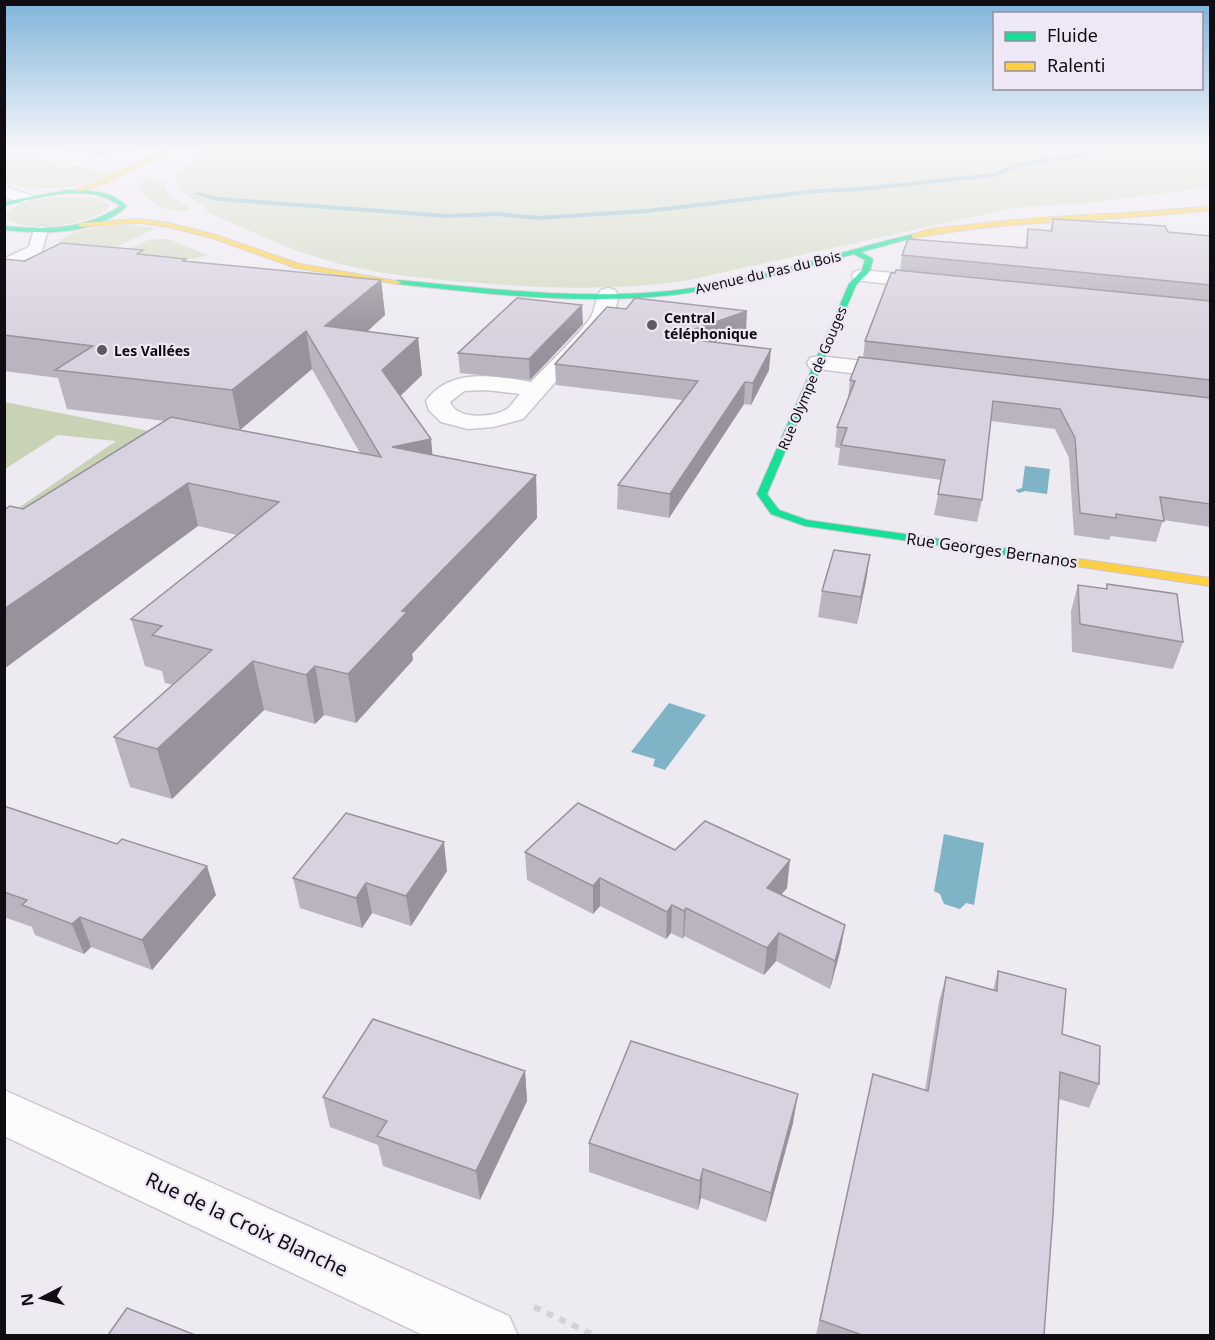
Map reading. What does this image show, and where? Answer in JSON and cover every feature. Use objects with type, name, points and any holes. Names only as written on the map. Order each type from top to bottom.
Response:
[{"type":"street","points":[[4,228],[41,230],[81,225],[111,216],[117,212]]},
{"type":"street","name":"Avenue du Pas du Bois","points":[[150,212],[205,226],[221,238]]},
{"type":"street","name":"Avenue du Pas du Bois","points":[[81,225],[142,221],[221,238],[279,261],[335,273],[494,290],[608,294],[703,288],[914,237],[969,227],[1038,220],[1182,212]]},
{"type":"street","points":[[855,251],[869,261],[861,276],[954,285]]},
{"type":"street","name":"Rue Olympe de Gouges","points":[[775,512],[762,494],[853,284],[861,276]]},
{"type":"street","points":[[535,390],[598,322],[607,306],[608,294]]},
{"type":"street","points":[[818,363],[925,375]]},
{"type":"street","name":"Rue Georges Bernanos","points":[[775,512],[805,523],[1210,582]]},
{"type":"street","name":"Rue de la Croix Blanche","points":[[4,1112],[489,1335]]},
{"type":"lane","points":[[4,265],[36,249],[41,230]]},
{"type":"green space","points":[[10,212],[104,212],[84,220],[44,227],[18,224],[7,219],[6,215]]},
{"type":"green space","points":[[205,212],[997,212],[684,281],[582,288],[439,280],[339,264],[304,253]]},
{"type":"green space","points":[[127,225],[157,228],[103,253],[60,244],[60,240],[75,232]]},
{"type":"green space","points":[[169,239],[207,255],[195,259],[120,253],[148,240]]},
{"type":"green space","points":[[5,402],[179,437],[49,527],[11,513],[116,441],[58,435],[5,469]]},
{"type":"water","points":[[1025,466],[1050,469],[1047,494],[1025,491],[1019,493],[1015,490],[1022,488]]},
{"type":"water","points":[[669,703],[706,715],[665,770],[653,766],[655,759],[631,752]]},
{"type":"water","points":[[944,834],[984,843],[974,905],[966,903],[960,909],[944,904],[940,894],[934,891]]},
{"type":"building","points":[[1053,219],[1165,226],[1168,232],[1210,236],[1210,285],[902,255],[908,239],[1027,248],[1028,229],[1052,231]]},
{"type":"building","points":[[61,243],[143,250],[137,254],[186,259],[183,261],[381,280],[325,326],[418,338],[382,370],[431,439],[392,447],[536,475],[402,611],[407,612],[348,674],[315,666],[306,675],[253,661],[157,749],[114,737],[212,650],[152,635],[162,626],[131,619],[279,502],[188,483],[4,609],[4,510],[10,506],[23,509],[171,417],[381,457],[306,331],[232,390],[55,370],[93,346],[4,335],[4,259],[25,261]]},
{"type":"building","points":[[896,270],[1210,301],[1210,380],[865,341],[891,273],[895,273]]},
{"type":"building","points":[[517,298],[582,305],[529,359],[458,353]]},
{"type":"building","points":[[635,298],[747,311],[672,337],[771,349],[753,383],[745,382],[670,494],[618,485],[698,381],[555,364],[607,307],[626,309]]},
{"type":"building","points":[[859,357],[1210,398],[1210,504],[1160,497],[1164,521],[1116,514],[1116,518],[1080,513],[1075,438],[1060,409],[993,401],[982,500],[938,494],[945,460],[841,445],[847,428],[837,427],[855,381],[850,380]]},
{"type":"building","points":[[834,550],[870,555],[861,597],[822,591]]},
{"type":"building","points":[[1107,584],[1177,594],[1183,642],[1080,624],[1078,585],[1107,589]]},
{"type":"building","points":[[578,803],[675,850],[705,821],[790,860],[767,888],[845,925],[835,961],[779,933],[767,948],[686,908],[684,911],[672,905],[667,912],[600,878],[593,886],[525,852]]},
{"type":"building","points":[[4,806],[117,844],[122,839],[207,866],[142,940],[80,917],[72,924],[22,905],[27,900],[4,892]]},
{"type":"building","points":[[346,813],[444,842],[406,896],[366,883],[356,898],[293,878]]},
{"type":"building","points":[[998,971],[1066,989],[1062,1034],[1100,1046],[1099,1084],[1060,1072],[1044,1335],[862,1335],[820,1320],[873,1074],[928,1091],[946,977],[997,991]]},
{"type":"building","points":[[373,1019],[525,1071],[476,1171],[377,1136],[387,1121],[323,1097]]},
{"type":"building","points":[[631,1041],[798,1094],[771,1193],[703,1169],[700,1181],[589,1143]]},
{"type":"building","points":[[127,1308],[195,1335],[108,1335]]},
{"type":"waterway","points":[[388,212],[448,216],[497,214],[538,218],[639,212]]},
{"type":"traffic: fast","points":[[4,228],[67,229],[97,222],[116,212]]},
{"type":"traffic: fast","points":[[398,282],[553,295],[633,296],[671,293],[759,277],[914,236]]},
{"type":"traffic: fast","points":[[855,251],[869,259],[866,271],[853,284],[762,494],[775,512],[805,523],[1079,563]]},
{"type":"traffic: slow","points":[[914,236],[987,224],[1177,212]]},
{"type":"traffic: slow","points":[[81,225],[139,221],[169,225],[214,236],[299,266],[398,282]]},
{"type":"traffic: slow","points":[[1079,563],[1210,582]]},
{"type":"place","name":"Central téléphonique","points":[[652,325]]},
{"type":"place","name":"Les Vallées","points":[[102,350]]}]
